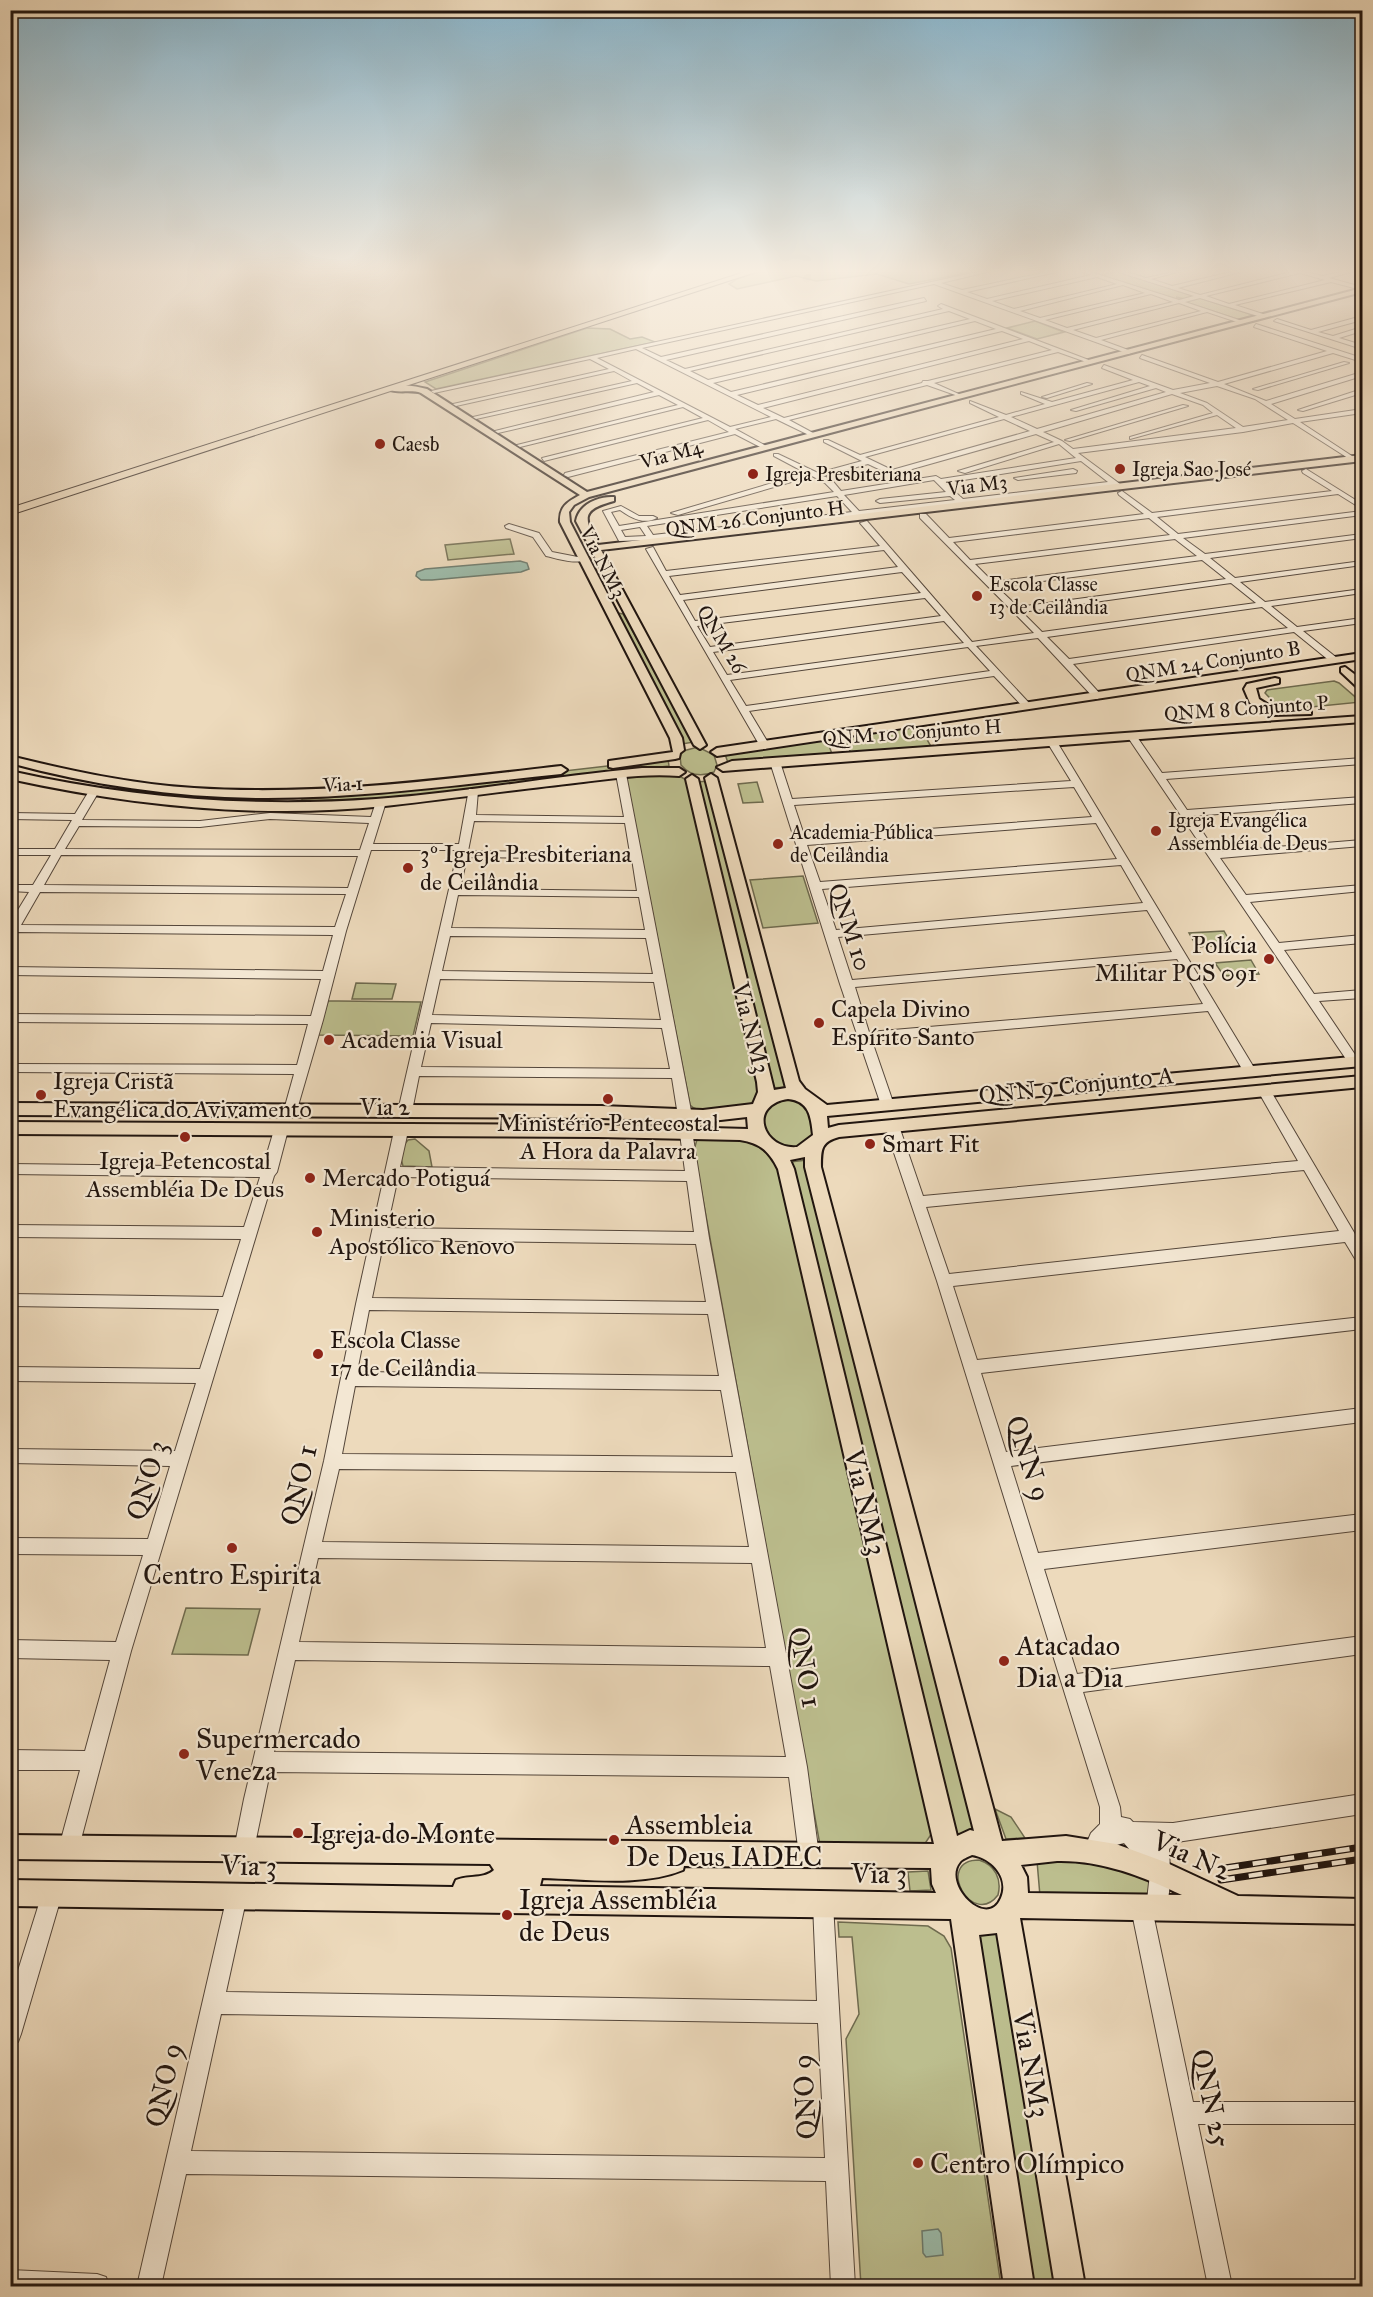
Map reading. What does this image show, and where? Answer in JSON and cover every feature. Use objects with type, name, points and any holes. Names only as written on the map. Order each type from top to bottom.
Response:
[{"type":"highway","points":[[10,512],[420,376]]},
{"type":"highway","points":[[10,504],[429,376]]},
{"type":"main road","name":"Via M4","points":[[816,444],[1046,376]]},
{"type":"main road","points":[[971,398],[983,399],[1049,376]]},
{"type":"main road","points":[[424,378],[421,382],[430,390],[592,494]]},
{"type":"main road","points":[[392,389],[430,390],[544,459],[569,480],[580,482],[592,494]]},
{"type":"main road","name":"Via M4","points":[[592,494],[947,399],[960,401]]},
{"type":"main road","points":[[733,456],[734,461],[743,464],[795,450]]},
{"type":"main road","name":"Via M3","points":[[861,518],[1358,458]]},
{"type":"main road","name":"Via NM3","points":[[700,745],[592,543],[581,518],[585,510],[593,505],[728,468],[729,463],[717,460]]},
{"type":"main road","points":[[936,514],[1067,499],[1117,487],[1140,490],[1362,464]]},
{"type":"main road","points":[[1258,476],[1250,474],[1290,466]]},
{"type":"main road","points":[[1140,490],[1178,483],[1171,480]]},
{"type":"main road","points":[[1067,499],[1060,494],[1104,488]]},
{"type":"main road","name":"Via NM3","points":[[592,494],[576,499],[566,508],[563,517],[678,743],[676,752]]},
{"type":"main road","points":[[936,514],[981,507],[974,503]]},
{"type":"main road","name":"Via M3","points":[[861,518],[936,514]]},
{"type":"main road","name":"QNM 26 Conjunto H","points":[[650,549],[861,518]]},
{"type":"main road","points":[[626,548],[808,526]]},
{"type":"main road","points":[[569,530],[592,543]]},
{"type":"main road","points":[[575,541],[580,537],[592,543],[650,549]]},
{"type":"main road","points":[[610,610],[617,611],[627,608]]},
{"type":"main road","name":"QNM 24 Conjunto B","points":[[717,752],[826,737],[931,730],[1027,706],[1362,656]]},
{"type":"main road","points":[[1248,728],[1259,722],[1262,715],[1250,689],[1257,683],[1362,667]]},
{"type":"main road","points":[[1346,670],[1362,686]]},
{"type":"main road","points":[[1201,681],[1236,688],[1266,709],[1286,713],[1361,712]]},
{"type":"main road","name":"QNM 8 Conjunto P","points":[[1052,742],[1324,722],[1361,712]]},
{"type":"main road","points":[[931,730],[939,744],[952,748]]},
{"type":"main road","points":[[826,737],[838,739],[846,747],[842,753],[831,757]]},
{"type":"main road","name":"QNM 10 Conjunto H","points":[[723,767],[1052,742]]},
{"type":"main road","points":[[700,745],[717,752],[723,767],[711,778],[692,779],[679,772],[674,764],[676,752],[700,745]]},
{"type":"main road","name":"Via 1","points":[[10,759],[46,770],[106,782],[161,789],[227,794],[302,794],[357,791],[676,752]]},
{"type":"main road","name":"Via 1","points":[[10,775],[93,793],[172,803],[300,806],[378,811],[473,791],[621,774],[679,772]]},
{"type":"main road","name":"Via NM3","points":[[711,778],[791,1081],[797,1094]]},
{"type":"main road","name":"Via NM3","points":[[692,779],[765,1082],[766,1092],[760,1104]]},
{"type":"main road","points":[[300,806],[295,802],[302,797],[338,796],[357,791]]},
{"type":"main road","points":[[227,794],[237,797],[280,799],[280,803],[270,807]]},
{"type":"main road","points":[[814,1104],[819,1118],[817,1141],[796,1154],[777,1150],[760,1137],[755,1123],[760,1104],[780,1092],[797,1094],[814,1104],[824,1110],[834,1111],[1358,1061]]},
{"type":"main road","points":[[1170,1099],[1161,1096],[1158,1089],[1160,1086],[1223,1079],[1258,1070]]},
{"type":"main road","name":"QNN 9 Conjunto A","points":[[817,1141],[839,1131],[1362,1081]]},
{"type":"main road","points":[[1020,1114],[1059,1104],[1143,1095],[1141,1087],[1123,1083]]},
{"type":"main road","name":"Via 2","points":[[10,1109],[601,1112],[685,1116],[741,1114],[760,1104]]},
{"type":"main road","points":[[133,1128],[142,1123],[147,1114],[144,1110]]},
{"type":"main road","points":[[162,1128],[160,1121],[171,1111]]},
{"type":"main road","points":[[598,1131],[606,1126],[608,1119],[601,1112]]},
{"type":"main road","points":[[630,1132],[624,1126],[631,1113]]},
{"type":"main road","name":"Via 2","points":[[10,1128],[598,1131],[740,1134],[760,1137]]},
{"type":"main road","name":"Via NM3","points":[[817,1141],[813,1167],[996,1850]]},
{"type":"main road","name":"Via NM3","points":[[777,1150],[786,1169],[938,1800],[949,1856]]},
{"type":"main road","points":[[970,1842],[996,1850],[1010,1867],[1015,1882],[1014,1897],[1009,1909],[991,1922],[979,1922],[958,1910],[944,1885],[944,1871],[949,1856],[956,1848],[970,1842]]},
{"type":"main road","name":"Via 3","points":[[10,1846],[949,1856]]},
{"type":"main road","name":"Via N2","points":[[996,1850],[1073,1849],[1099,1852],[1160,1872],[1239,1910]]},
{"type":"main road","points":[[365,1898],[434,1890],[494,1887],[505,1876],[507,1866],[503,1857],[495,1852]]},
{"type":"main road","points":[[540,1900],[530,1895],[527,1884],[530,1873],[542,1865],[647,1867],[704,1854]]},
{"type":"main road","name":"Via 3","points":[[10,1893],[823,1904],[958,1910]]},
{"type":"main road","name":"Via NM3","points":[[1009,1909],[1070,2286]]},
{"type":"main road","name":"Via N2","points":[[1009,1909],[1148,1912],[1239,1910]]},
{"type":"main road","name":"Via NM3","points":[[958,1910],[1019,2286]]},
{"type":"main road","points":[[1239,1910],[1362,1911]]},
{"type":"street","points":[[430,390],[497,376]]},
{"type":"street","points":[[456,404],[582,376]]},
{"type":"street","points":[[629,376],[766,448]]},
{"type":"street","points":[[696,376],[813,435]]},
{"type":"street","points":[[708,382],[733,376]]},
{"type":"street","points":[[731,394],[806,376]]},
{"type":"street","points":[[757,407],[879,376]]},
{"type":"street","points":[[569,480],[732,430],[954,376]]},
{"type":"street","points":[[1130,376],[1205,404],[1244,430]]},
{"type":"street","points":[[1194,376],[1267,403],[1358,458]]},
{"type":"street","points":[[891,473],[1173,392],[1243,376]]},
{"type":"street","points":[[1256,389],[1301,376]]},
{"type":"street","points":[[1336,376],[1345,379]]},
{"type":"street","points":[[1267,403],[1355,376]]},
{"type":"street","points":[[1298,377],[1324,386]]},
{"type":"street","points":[[918,379],[960,401]]},
{"type":"street","points":[[1148,383],[1162,379]]},
{"type":"street","points":[[859,458],[1140,380]]},
{"type":"street","points":[[476,417],[638,381]]},
{"type":"street","points":[[1336,382],[1362,391]]},
{"type":"street","points":[[1276,383],[1303,392]]},
{"type":"street","points":[[1037,399],[1089,384]]},
{"type":"street","points":[[1074,410],[1157,386]]},
{"type":"street","points":[[1316,388],[1353,401]]},
{"type":"street","points":[[1301,410],[1362,391]]},
{"type":"street","points":[[498,431],[660,393]]},
{"type":"street","points":[[1023,393],[1051,405]]},
{"type":"street","points":[[1295,394],[1321,404]]},
{"type":"street","points":[[971,398],[1064,441],[1175,535],[1334,660]]},
{"type":"street","points":[[520,445],[684,405]]},
{"type":"street","points":[[944,485],[986,464],[1185,406]]},
{"type":"street","points":[[1105,411],[1155,431]]},
{"type":"street","points":[[1074,451],[1244,430],[1362,411]]},
{"type":"street","points":[[1107,447],[1219,413]]},
{"type":"street","points":[[1153,415],[1178,425]]},
{"type":"street","points":[[544,459],[709,418]]},
{"type":"street","points":[[1106,429],[1131,438]]},
{"type":"street","points":[[826,441],[910,482]]},
{"type":"street","points":[[961,452],[986,464]]},
{"type":"street","points":[[1023,453],[1044,475]]},
{"type":"street","points":[[776,455],[816,474],[832,485],[970,646],[1027,706]]},
{"type":"street","points":[[880,501],[989,474],[1083,459]]},
{"type":"street","points":[[615,529],[666,519],[728,498],[867,462]]},
{"type":"street","points":[[1073,471],[998,481],[944,485],[910,482],[666,519],[641,519],[624,509],[613,508],[607,513],[624,540],[750,526],[861,518],[1014,495],[1117,487]]},
{"type":"street","points":[[1306,471],[1362,507]]},
{"type":"street","points":[[989,474],[998,481]]},
{"type":"street","points":[[772,504],[832,485]]},
{"type":"street","points":[[944,485],[961,502]]},
{"type":"street","points":[[1006,488],[1014,495]]},
{"type":"street","points":[[948,540],[1340,492]]},
{"type":"street","points":[[728,498],[750,526]]},
{"type":"street","points":[[970,562],[1362,513]]},
{"type":"street","points":[[923,516],[1041,635],[1097,696]]},
{"type":"street","points":[[642,525],[651,537]]},
{"type":"street","points":[[508,526],[536,535],[549,554],[563,558],[584,559]]},
{"type":"street","points":[[992,585],[1362,536]]},
{"type":"street","points":[[663,574],[884,548]]},
{"type":"street","name":"QNM 26","points":[[650,549],[765,746]]},
{"type":"street","points":[[1016,610],[1362,563]]},
{"type":"street","points":[[677,598],[903,569]]},
{"type":"street","points":[[725,678],[1362,591]]},
{"type":"street","points":[[692,624],[926,595]]},
{"type":"street","points":[[708,650],[946,618]]},
{"type":"street","points":[[1067,662],[1362,620]]},
{"type":"street","points":[[743,709],[996,673]]},
{"type":"street","points":[[1132,736],[1275,947],[1358,1061]]},
{"type":"street","points":[[1052,742],[1211,1006],[1258,1070]]},
{"type":"street","points":[[1160,776],[1362,761]]},
{"type":"street","name":"QNM 10","points":[[775,762],[886,1105]]},
{"type":"street","points":[[621,774],[685,1116]]},
{"type":"street","points":[[788,802],[1076,784]]},
{"type":"street","points":[[405,1111],[470,818],[473,791]]},
{"type":"street","points":[[11,930],[93,793]]},
{"type":"street","points":[[1186,813],[1362,800]]},
{"type":"street","points":[[10,816],[200,824],[270,816],[345,819],[378,811],[340,932],[291,1110]]},
{"type":"street","points":[[470,818],[629,820]]},
{"type":"street","points":[[800,842],[1098,820]]},
{"type":"street","points":[[1214,855],[1362,843]]},
{"type":"street","points":[[10,852],[462,850],[636,856]]},
{"type":"street","points":[[815,886],[1124,862]]},
{"type":"street","points":[[10,888],[354,891]]},
{"type":"street","points":[[1241,898],[1362,888]]},
{"type":"street","points":[[453,892],[643,894]]},
{"type":"street","points":[[830,934],[1150,906]]},
{"type":"street","points":[[11,930],[340,932]]},
{"type":"street","points":[[444,932],[651,934]]},
{"type":"street","points":[[1275,947],[1362,939]]},
{"type":"street","points":[[846,984],[1180,955]]},
{"type":"street","points":[[10,971],[328,975]]},
{"type":"street","points":[[435,975],[659,978]]},
{"type":"street","points":[[1311,998],[1362,994]]},
{"type":"street","points":[[864,1037],[1211,1006]]},
{"type":"street","points":[[10,1018],[317,1020]]},
{"type":"street","points":[[424,1019],[668,1024]]},
{"type":"street","points":[[10,1068],[303,1070]]},
{"type":"street","points":[[414,1071],[677,1074]]},
{"type":"street","points":[[1264,1091],[1362,1258]]},
{"type":"street","name":"QNN 9","points":[[892,1126],[944,1281],[1110,1807],[1112,1825],[1107,1833],[1098,1840]]},
{"type":"street","name":"QNO 3","points":[[69,1847],[122,1651],[281,1130]]},
{"type":"street","name":"QNO 1","points":[[244,1849],[332,1461],[400,1131]]},
{"type":"street","name":"QNO 1","points":[[687,1134],[727,1383],[797,1767],[809,1854]]},
{"type":"street","points":[[918,1202],[1306,1165]]},
{"type":"street","points":[[10,1169],[270,1172]]},
{"type":"street","points":[[393,1172],[692,1176]]},
{"type":"street","points":[[10,1231],[251,1233]]},
{"type":"street","points":[[378,1234],[702,1238]]},
{"type":"street","points":[[944,1281],[1349,1236]]},
{"type":"street","points":[[10,1300],[229,1303]]},
{"type":"street","points":[[363,1304],[715,1308]]},
{"type":"street","points":[[971,1367],[1362,1323]]},
{"type":"street","points":[[10,1374],[206,1376]]},
{"type":"street","points":[[348,1379],[727,1383]]},
{"type":"street","points":[[1000,1460],[1362,1415]]},
{"type":"street","points":[[10,1456],[181,1459]]},
{"type":"street","points":[[332,1461],[743,1465]]},
{"type":"street","points":[[1032,1562],[1362,1522]]},
{"type":"street","points":[[10,1546],[154,1547]]},
{"type":"street","points":[[310,1550],[759,1555]]},
{"type":"street","points":[[1071,1684],[1362,1644]]},
{"type":"street","points":[[10,1649],[122,1651]]},
{"type":"street","points":[[289,1651],[776,1657]]},
{"type":"street","points":[[10,1760],[93,1761]]},
{"type":"street","points":[[263,1762],[797,1767]]},
{"type":"street","points":[[1073,1849],[1126,1832],[1173,1833],[1362,1804]]},
{"type":"street","name":"QNN 9","points":[[1110,1807],[1126,1832],[1160,1872]]},
{"type":"street","points":[[1148,1912],[1160,1872],[1159,1844],[1173,1833]]},
{"type":"street","points":[[10,2034],[15,2004],[52,1894]]},
{"type":"street","name":"QNO 9","points":[[149,2286],[237,1896]]},
{"type":"street","name":"QNO 9","points":[[823,1904],[843,2286]]},
{"type":"street","name":"QNN 25","points":[[1148,1912],[1220,2286]]},
{"type":"street","points":[[212,2003],[830,2012]]},
{"type":"street","points":[[1185,2113],[1362,2113]]},
{"type":"street","points":[[177,2162],[838,2170]]},
{"type":"street","points":[[10,2282],[97,2286]]},
{"type":"shaded area","points":[[442,376],[496,376],[436,389],[425,382]]},
{"type":"shaded area","points":[[510,539],[514,554],[448,560],[445,545]]},
{"type":"shaded area","points":[[520,561],[527,563],[529,569],[521,572],[432,580],[421,580],[416,576],[417,572],[425,569]]},
{"type":"shaded area","points":[[623,614],[694,742],[682,744],[616,615]]},
{"type":"shaded area","points":[[1334,681],[1361,702],[1281,710],[1265,693],[1267,690]]},
{"type":"shaded area","points":[[919,726],[932,748],[851,753],[843,736]]},
{"type":"shaded area","points":[[827,740],[832,754],[728,763],[725,754]]},
{"type":"shaded area","points":[[698,747],[714,755],[717,765],[714,772],[705,775],[696,774],[681,765],[680,756],[683,751]]},
{"type":"shaded area","points":[[668,759],[669,766],[386,799],[299,802],[303,799],[339,797]]},
{"type":"shaded area","points":[[676,774],[688,781],[761,1090],[751,1104],[728,1109],[710,1111],[690,1105],[626,777]]},
{"type":"shaded area","points":[[709,781],[788,1087],[771,1088],[697,782]]},
{"type":"shaded area","points":[[757,782],[763,802],[743,803],[738,784]]},
{"type":"shaded area","points":[[803,876],[818,923],[763,928],[750,880]]},
{"type":"shaded area","points":[[1224,931],[1232,945],[1197,947],[1189,933]]},
{"type":"shaded area","points":[[1251,960],[1259,974],[1224,976],[1215,963]]},
{"type":"shaded area","points":[[356,983],[396,984],[392,999],[352,999]]},
{"type":"shaded area","points":[[328,1001],[421,1002],[413,1036],[318,1035]]},
{"type":"shaded area","points":[[777,1099],[801,1103],[808,1111],[813,1135],[805,1146],[785,1148],[771,1140],[764,1126],[764,1118],[766,1111]]},
{"type":"shaded area","points":[[698,1136],[744,1140],[762,1149],[780,1168],[934,1830],[924,1845],[820,1845],[694,1150]]},
{"type":"shaded area","points":[[415,1139],[429,1151],[432,1167],[403,1166],[402,1149],[408,1140]]},
{"type":"shaded area","points":[[807,1160],[974,1828],[954,1836],[790,1162]]},
{"type":"shaded area","points":[[186,1608],[260,1609],[248,1655],[172,1654]]},
{"type":"shaded area","points":[[995,1809],[1011,1817],[1025,1838],[1006,1839]]},
{"type":"shaded area","points":[[1074,1856],[1151,1877],[1147,1897],[1040,1896],[1037,1861]]},
{"type":"shaded area","points":[[979,1860],[989,1865],[996,1873],[999,1889],[998,1895],[988,1903],[978,1904],[969,1899],[958,1880],[959,1870],[966,1863]]},
{"type":"shaded area","points":[[928,1871],[931,1890],[910,1891],[908,1872]]},
{"type":"shaded area","name":"Centro Olímpico","points":[[838,1922],[928,1926],[944,1936],[951,1948],[1001,2286],[861,2286],[846,2039],[859,2014],[852,1937],[839,1937]]},
{"type":"shaded area","points":[[973,1929],[1000,1929],[1060,2286],[1025,2286]]},
{"type":"shaded area","points":[[938,2229],[941,2233],[943,2255],[926,2257],[923,2253],[922,2231]]},
{"type":"railway","points":[[1225,1868],[1362,1847]]},
{"type":"railway","points":[[1221,1880],[1362,1859]]},
{"type":"place","name":"Caesb","points":[[380,444]]},
{"type":"place","name":"Igreja Sao José","points":[[1120,469]]},
{"type":"place","name":"Igreja Presbiteriana","points":[[753,474]]},
{"type":"place","name":"Escola Classe 13 de Ceilândia","points":[[977,596]]},
{"type":"place","name":"Igreja Evangélica Assembléia de Deus","points":[[1156,831]]},
{"type":"place","name":"Academia Pública de Ceilândia","points":[[778,844]]},
{"type":"place","name":"3º Igreja Presbiteriana de Ceilândia","points":[[408,868]]},
{"type":"place","name":"Polícia Militar PCS 091","points":[[1269,959]]},
{"type":"place","name":"Capela Divino Espírito Santo","points":[[819,1023]]},
{"type":"place","name":"Academia Visual","points":[[329,1040]]},
{"type":"place","name":"Igreja Cristã Evangélica do Avivamento","points":[[41,1095]]},
{"type":"place","name":"Ministério Pentecostal A Hora da Palavra","points":[[608,1099]]},
{"type":"place","name":"Igreja Petencostal Assembléia De Deus","points":[[185,1137]]},
{"type":"place","name":"Smart Fit","points":[[870,1144]]},
{"type":"place","name":"Mercado Potiguá","points":[[310,1178]]},
{"type":"place","name":"Ministerio Apostólico Renovo","points":[[317,1232]]},
{"type":"place","name":"Escola Classe 17 de Ceilândia","points":[[318,1354]]},
{"type":"place","name":"Centro Espirita","points":[[232,1548]]},
{"type":"place","name":"Atacadao Dia a Dia","points":[[1004,1661]]},
{"type":"place","name":"Supermercado Veneza","points":[[184,1754]]},
{"type":"place","name":"Igreja do Monte","points":[[298,1833]]},
{"type":"place","name":"Assembleia De Deus IADEC","points":[[614,1840]]},
{"type":"place","name":"Igreja Assembléia de Deus","points":[[507,1915]]},
{"type":"place","name":"Centro Olímpico","points":[[918,2163]]}]
